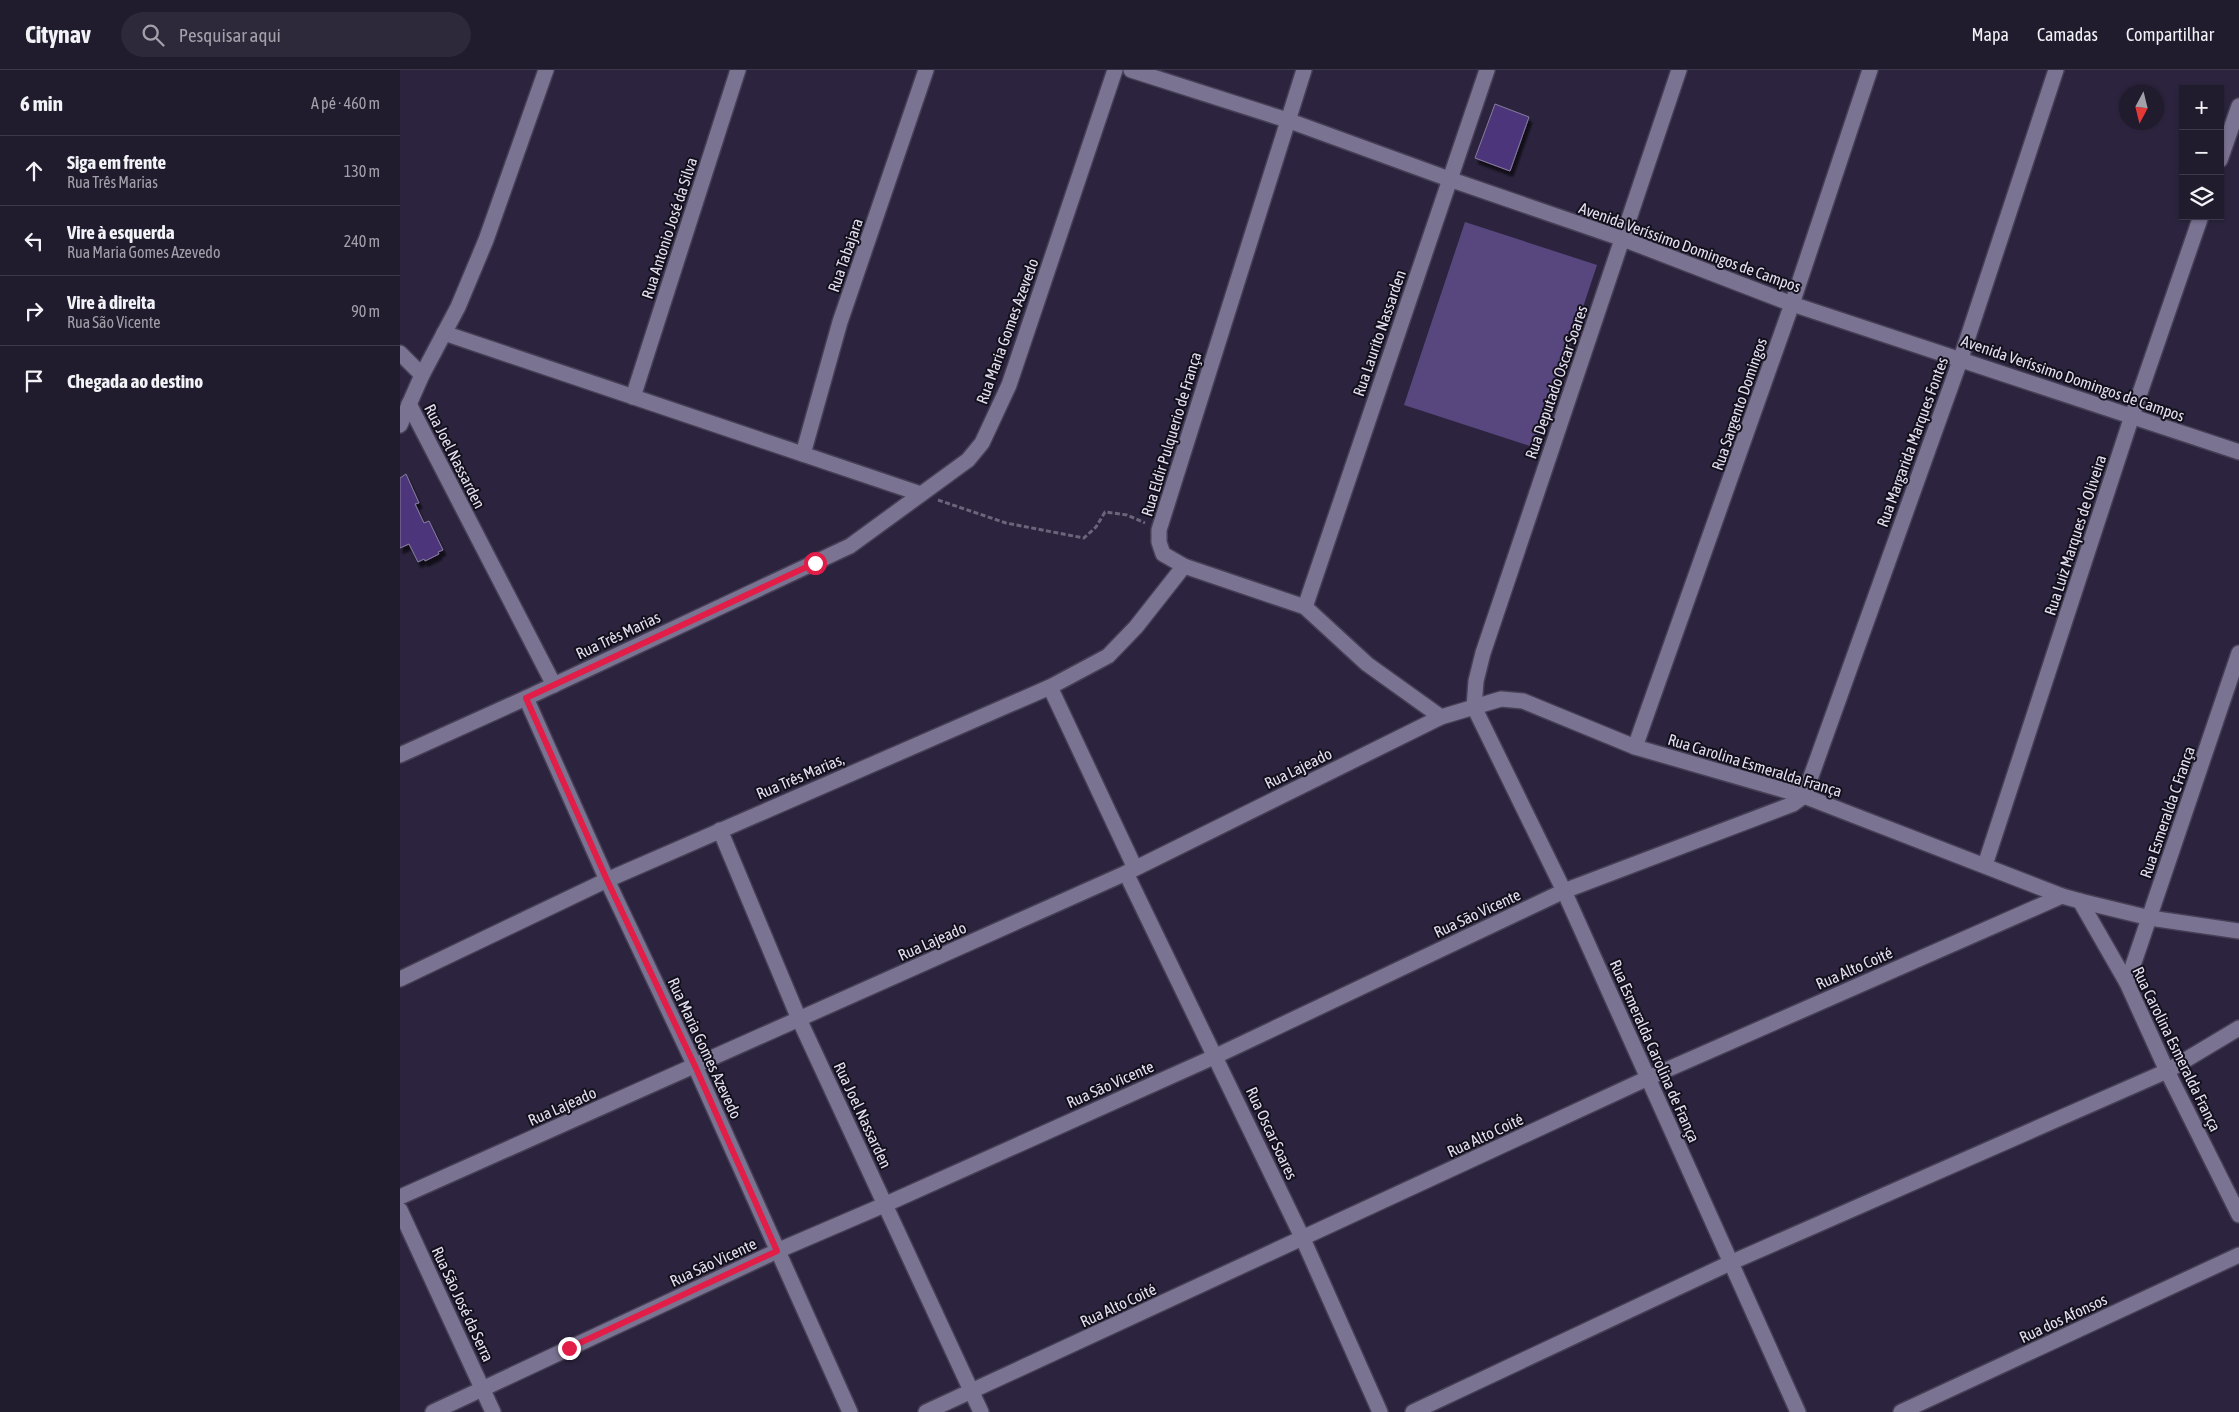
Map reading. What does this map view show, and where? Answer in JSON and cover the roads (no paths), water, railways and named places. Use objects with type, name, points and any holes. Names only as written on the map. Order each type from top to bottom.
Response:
[{"type":"street","name":"Rua Joel Nassarden","points":[[546,70],[486,240],[458,307],[403,414],[554,685]]},
{"type":"street","name":"Rua Antonio José da Silva","points":[[634,396],[738,70]]},
{"type":"street","name":"Rua Tabajara","points":[[802,454],[840,322],[926,70]]},
{"type":"street","name":"Rua Maria Gomes Azevedo","points":[[850,546],[968,460],[982,443],[1008,386],[1115,70]]},
{"type":"street","name":"Avenida Veríssimo Domingos de Campos","points":[[1131,70],[1287,120],[1448,179],[1623,239],[1792,304],[1961,358],[2239,452]]},
{"type":"street","name":"Rua Eldir Pulquerio de França","points":[[1304,70],[1159,530],[1159,542],[1163,554],[1184,566],[1305,607],[1367,664],[1441,717]]},
{"type":"street","name":"Rua Laurito Nassarden","points":[[1305,607],[1448,179],[1487,70]]},
{"type":"street","name":"Rua Deputado Oscar Soares","points":[[1474,707],[1476,681],[1483,653],[1679,70]]},
{"type":"street","name":"Rua Sargento Domingos","points":[[1635,747],[1792,304],[1870,70]]},
{"type":"street","name":"Rua Margarida Marques Fontes","points":[[1804,796],[1961,358],[2056,70]]},
{"type":"street","points":[[2224,149],[2239,106]]},
{"type":"street","name":"Rua Luiz Marques de Oliveira","points":[[1985,865],[2132,416],[2200,220]]},
{"type":"street","points":[[444,333],[921,494]]},
{"type":"street","points":[[400,353],[422,375]]},
{"type":"street","name":"Rua Três Marias","points":[[400,755],[850,546]]},
{"type":"street","name":"Rua Três Marias,","points":[[400,979],[607,880],[1050,687],[1108,656],[1136,627],[1184,566]]},
{"type":"street","name":"Rua Esmeralda C França","points":[[2127,983],[2239,653]]},
{"type":"street","name":"Rua Oscar Soares","points":[[1050,687],[1131,870],[1216,1056],[1303,1239],[1380,1412]]},
{"type":"street","name":"Rua Maria Gomes Azevedo","points":[[526,698],[607,880],[695,1066],[850,1412]]},
{"type":"street","name":"Rua Carolina Esmeralda França","points":[[1474,707],[1501,699],[1523,701],[1635,747],[1804,796],[2062,896],[2150,918],[2239,930]]},
{"type":"street","name":"Rua Lajeado","points":[[400,1197],[1131,870],[1441,717],[1474,707]]},
{"type":"street","name":"Rua Esmeralda Carolina de França","points":[[1474,707],[1564,891],[1798,1412]]},
{"type":"street","name":"Rua São Vicente","points":[[434,1412],[777,1251],[1216,1056],[1564,891],[1793,804],[1804,796]]},
{"type":"street","name":"Rua Joel Nassarden","points":[[720,830],[799,1019],[982,1412]]},
{"type":"street","name":"Rua Alto Coité","points":[[926,1412],[1648,1078],[2062,896]]},
{"type":"street","name":"Rua Carolina Esmeralda França","points":[[2080,901],[2127,983],[2167,1071],[2239,1214]]},
{"type":"street","points":[[1413,1412],[1730,1263],[2167,1071],[2239,1028]]},
{"type":"street","name":"Rua São José da Serra","points":[[400,1210],[494,1412]]},
{"type":"street","name":"Rua dos Afonsos","points":[[1901,1412],[2239,1255]]}]
